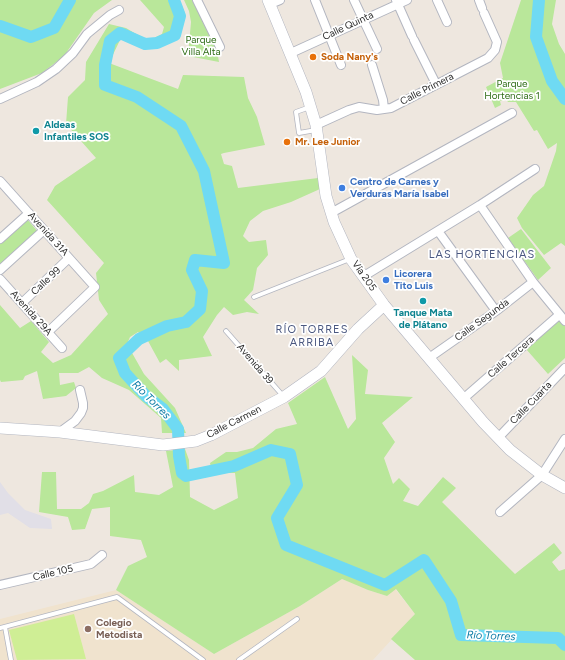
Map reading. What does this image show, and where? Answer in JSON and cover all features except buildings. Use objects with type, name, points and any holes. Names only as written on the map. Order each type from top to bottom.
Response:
[{"type":"main road","name":"Vía 205","points":[[272,1],[310,107],[316,127],[324,183],[332,213],[339,234],[351,259],[384,305],[498,438],[510,450],[542,475],[565,488]]},
{"type":"main road","name":"Calle Carmen","points":[[0,428],[60,432],[168,445],[196,441],[211,435],[284,397],[321,371],[358,329],[384,305]]},
{"type":"street","points":[[197,0],[220,47]]},
{"type":"street","points":[[315,0],[341,65]]},
{"type":"street","points":[[354,0],[377,49]]},
{"type":"street","name":"Calle Quinta","points":[[291,53],[397,2],[407,0]]},
{"type":"street","points":[[437,0],[447,22]]},
{"type":"street","name":"Calle Primera","points":[[316,127],[349,110],[359,107],[384,109],[391,108],[488,58],[495,50],[498,42],[479,0]]},
{"type":"street","points":[[397,2],[436,84]]},
{"type":"street","points":[[0,99],[37,82],[56,70],[87,34],[110,15],[120,10]]},
{"type":"street","points":[[372,65],[383,100],[384,109]]},
{"type":"street","points":[[332,213],[512,113]]},
{"type":"street","points":[[364,276],[535,170]]},
{"type":"street","name":"Avenida 31A","points":[[1,185],[29,213],[95,287],[48,332]]},
{"type":"street","points":[[480,205],[533,282],[562,318]]},
{"type":"street","points":[[0,239],[29,213]]},
{"type":"street","points":[[0,270],[44,230]]},
{"type":"street","points":[[438,231],[496,311]]},
{"type":"street","name":"Calle 99","points":[[22,303],[70,258]]},
{"type":"street","name":"Avenida 29A","points":[[0,279],[62,348]]},
{"type":"street","name":"Calle Segunda","points":[[429,358],[496,311],[533,282]]},
{"type":"street","name":"Calle Tercera","points":[[463,399],[562,318]]},
{"type":"street","name":"Calle Cuarta","points":[[498,438],[565,368]]},
{"type":"street","points":[[60,432],[74,421],[81,413],[83,403],[80,390]]},
{"type":"street","points":[[500,512],[542,475],[565,439]]},
{"type":"street","name":"Calle 105","points":[[0,585],[91,564],[102,555]]},
{"type":"lane","points":[[310,107],[296,112],[299,133],[316,127]]},
{"type":"lane","points":[[254,297],[351,259]]},
{"type":"lane","name":"Avenida 39","points":[[226,331],[284,397]]},
{"type":"lane","points":[[11,660],[2,628],[117,597],[203,660]]},
{"type":"lane","points":[[239,660],[297,619]]},
{"type":"shaded area","points":[[0,482],[8,493],[25,510],[51,519],[52,529],[30,528],[8,513],[0,515]]},
{"type":"shaded area","name":"Colegio Metodista","points":[[342,579],[387,596],[395,589],[415,614],[373,660],[0,660],[0,619],[116,590],[214,654],[300,606]]},
{"type":"green space","points":[[0,0],[112,0],[94,13],[64,56],[42,73],[0,89]]},
{"type":"green space","points":[[140,0],[179,0],[185,13],[178,35],[159,47],[143,47],[125,38],[120,40],[109,63],[178,89],[183,75],[244,77],[248,98],[257,117],[265,145],[221,154],[224,164],[232,166],[238,188],[318,178],[320,189],[291,202],[263,211],[250,221],[243,236],[249,242],[266,240],[268,255],[257,268],[253,290],[244,300],[259,314],[247,312],[233,315],[224,307],[203,337],[212,356],[179,360],[179,371],[166,359],[160,363],[148,341],[138,332],[130,337],[127,344],[144,374],[175,408],[186,433],[162,433],[161,418],[129,390],[102,378],[89,367],[78,373],[59,373],[60,385],[74,382],[76,388],[66,396],[43,399],[37,371],[25,376],[23,380],[1,382],[0,380],[0,305],[20,328],[31,321],[49,342],[41,352],[53,363],[71,355],[108,314],[99,300],[96,273],[104,263],[47,200],[55,186],[96,158],[66,124],[68,97],[85,80],[86,62],[109,24],[126,28],[148,41],[162,34],[164,27]]},
{"type":"green space","name":"Parque Villa Alta","points":[[184,0],[192,0],[217,50],[219,62],[188,56],[191,22],[189,11]]},
{"type":"green space","name":"Parque Hortencias 1","points":[[521,0],[556,0],[552,24],[559,44],[565,54],[565,246],[561,243],[544,255],[522,228],[517,218],[533,195],[544,186],[556,151],[557,143],[548,149],[537,130],[534,131],[516,102],[508,102],[506,99],[500,101],[501,105],[495,108],[486,87],[503,78],[500,63]]},
{"type":"green space","points":[[27,219],[38,232],[0,265],[0,243]]},
{"type":"green space","points":[[521,229],[551,268],[538,280],[508,238]]},
{"type":"green space","points":[[560,320],[565,325],[565,358],[548,374],[526,349]]},
{"type":"green space","points":[[352,355],[368,370],[365,394],[413,397],[382,423],[395,442],[384,458],[393,484],[399,478],[410,489],[403,501],[418,506],[443,477],[456,488],[442,502],[515,574],[554,543],[562,553],[552,562],[559,571],[565,569],[565,660],[415,660],[391,639],[415,614],[396,589],[387,596],[342,579],[300,606],[214,654],[116,590],[128,566],[147,557],[141,540],[110,536],[110,507],[92,509],[85,529],[72,530],[68,517],[39,512],[42,472],[56,472],[57,509],[81,509],[89,503],[93,494],[103,491],[134,475],[135,492],[159,495],[173,487],[166,451],[185,449],[189,460],[190,497],[214,510],[238,498],[235,473],[212,473],[210,463],[226,452],[237,452],[253,448],[276,429],[297,424],[288,403],[325,377],[348,429],[356,419]]},
{"type":"green space","points":[[74,614],[86,659],[17,660],[9,630]]},
{"type":"waterway","name":"Río Torres","points":[[0,26],[31,37],[54,28],[70,0]]},
{"type":"waterway","name":"Río Torres","points":[[174,0],[180,16],[175,35],[157,43],[145,44],[120,33],[110,41],[105,65],[105,85],[137,97],[181,126],[204,171],[224,263],[195,260],[192,270],[202,291],[200,309],[186,322],[167,326],[139,339],[119,358],[125,373],[146,396],[163,409],[178,429],[179,456],[182,473],[186,476],[234,466],[271,450],[290,454],[297,485],[277,518],[286,545],[385,585],[424,560],[451,601],[461,635],[558,638],[565,645]]},
{"type":"waterway","points":[[539,0],[536,37],[552,81],[565,99]]},
{"type":"place","name":"Soda Nany's","points":[[313,57]]},
{"type":"place","name":"Aldeas Infantiles SOS","points":[[36,131]]},
{"type":"place","name":"Mr. Lee Junior","points":[[287,142]]},
{"type":"place","name":"Centro de Carnes y Verduras María Isabel","points":[[342,188]]},
{"type":"place","name":"Licorera Tito Luis","points":[[386,280]]},
{"type":"place","name":"Tanque Mata de Plátano","points":[[423,301]]},
{"type":"place","name":"Colegio Metodista","points":[[88,629]]},
{"type":"district","name":"LAS HORTENCIAS","points":[[482,255]]},
{"type":"district","name":"RÍO TORRES ARRIBA","points":[[312,336]]}]
